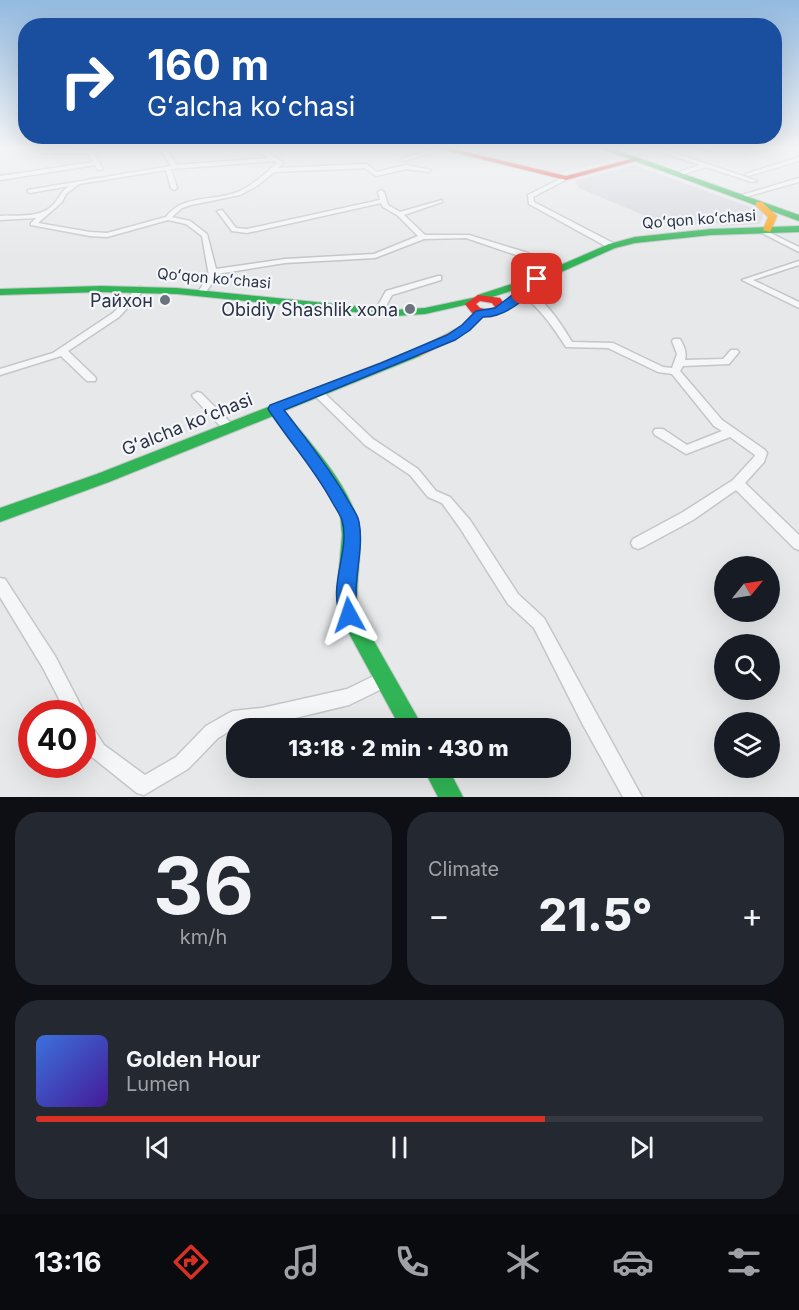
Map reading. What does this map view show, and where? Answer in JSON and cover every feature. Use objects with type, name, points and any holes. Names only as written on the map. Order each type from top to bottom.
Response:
[{"type":"main road","points":[[707,184],[799,218]]},
{"type":"main road","points":[[715,184],[799,214]]},
{"type":"main road","points":[[758,204],[773,216],[763,230]]},
{"type":"main road","name":"Qoʻqon koʻchasi","points":[[425,311],[451,313],[477,305],[612,246],[635,240],[711,232],[799,229]]},
{"type":"main road","name":"Qoʻqon koʻchasi","points":[[2,294],[141,289],[379,312],[425,311],[477,305],[491,314],[531,287],[537,279]]},
{"type":"main road","name":"Gʻalcha koʻchasi","points":[[0,515],[103,477],[433,346],[466,328],[477,305]]},
{"type":"main road","points":[[451,313],[461,317],[466,328]]},
{"type":"main road","points":[[275,409],[324,473],[351,520],[351,542],[346,574],[346,603],[349,615],[407,718]]},
{"type":"main road","points":[[441,778],[452,797]]},
{"type":"street","points":[[30,192],[71,184]]},
{"type":"street","points":[[75,184],[63,193],[61,200],[41,216],[34,225],[96,235],[112,234],[168,218],[188,222],[205,235],[213,272],[212,278],[201,293]]},
{"type":"street","points":[[168,218],[173,210],[185,204],[240,193],[253,184]]},
{"type":"street","points":[[554,184],[530,196],[531,203],[612,246]]},
{"type":"street","points":[[746,195],[784,184]]},
{"type":"street","points":[[381,192],[385,206],[399,214],[423,237]]},
{"type":"street","points":[[220,211],[234,230],[243,231],[382,201]]},
{"type":"street","points":[[399,214],[440,201]]},
{"type":"street","points":[[0,218],[41,216]]},
{"type":"street","points":[[763,230],[799,250]]},
{"type":"street","points":[[213,272],[285,261],[375,256],[423,237],[467,236],[525,255],[558,269]]},
{"type":"street","points":[[799,263],[746,280],[799,305]]},
{"type":"street","points":[[379,312],[389,293],[438,278]]},
{"type":"street","points":[[0,372],[63,351],[116,315],[141,289]]},
{"type":"street","points":[[523,292],[547,310],[569,345],[610,345],[661,370],[726,362],[734,352]]},
{"type":"street","points":[[677,341],[682,354],[677,367]]},
{"type":"street","points":[[63,351],[91,379]]},
{"type":"street","points":[[638,543],[687,516],[737,483],[760,459],[761,453],[718,423],[677,367]]},
{"type":"street","points":[[317,392],[369,442],[414,472],[432,494],[446,500],[465,524],[513,599],[522,609],[531,613],[539,623],[633,797]]},
{"type":"street","points":[[196,395],[228,427]]},
{"type":"street","points":[[659,432],[684,450],[731,432]]},
{"type":"street","points":[[737,483],[799,544]]},
{"type":"street","points":[[0,584],[49,662],[69,700]]},
{"type":"street","points":[[96,748],[143,791],[183,763],[212,732],[232,720],[262,717],[348,697],[384,679]]},
{"type":"shaded area","points":[[576,184],[687,184],[763,212],[763,219],[759,224],[724,226],[708,220],[694,225],[662,223],[579,188]]},
{"type":"traffic: fast","points":[[704,184],[799,218]]},
{"type":"traffic: fast","points":[[482,297],[537,279],[612,246],[635,240],[711,232],[799,229]]},
{"type":"traffic: fast","points":[[0,292],[101,289],[177,291],[394,313],[425,311],[474,300]]},
{"type":"traffic: fast","points":[[0,515],[103,478],[416,353]]},
{"type":"traffic: fast","points":[[275,409],[319,464],[348,512],[351,535],[346,592],[349,615],[407,718]]},
{"type":"traffic: fast","points":[[441,778],[451,797]]},
{"type":"traffic: slow","points":[[759,204],[773,216],[767,230]]},
{"type":"traffic: slow","points":[[416,353],[466,328],[480,313]]},
{"type":"traffic: jam","points":[[478,298],[496,300],[501,308],[491,314],[476,311],[470,304],[478,298]]},
{"type":"place","name":"Райхон","points":[[165,300]]},
{"type":"place","name":"Obidiy Shashlik xona","points":[[410,309]]},
{"type":"route","points":[[349,615],[346,603],[346,574],[351,542],[351,520],[324,473],[275,409],[451,338],[466,328],[480,313],[491,314],[499,311],[531,287],[537,279]]}]
